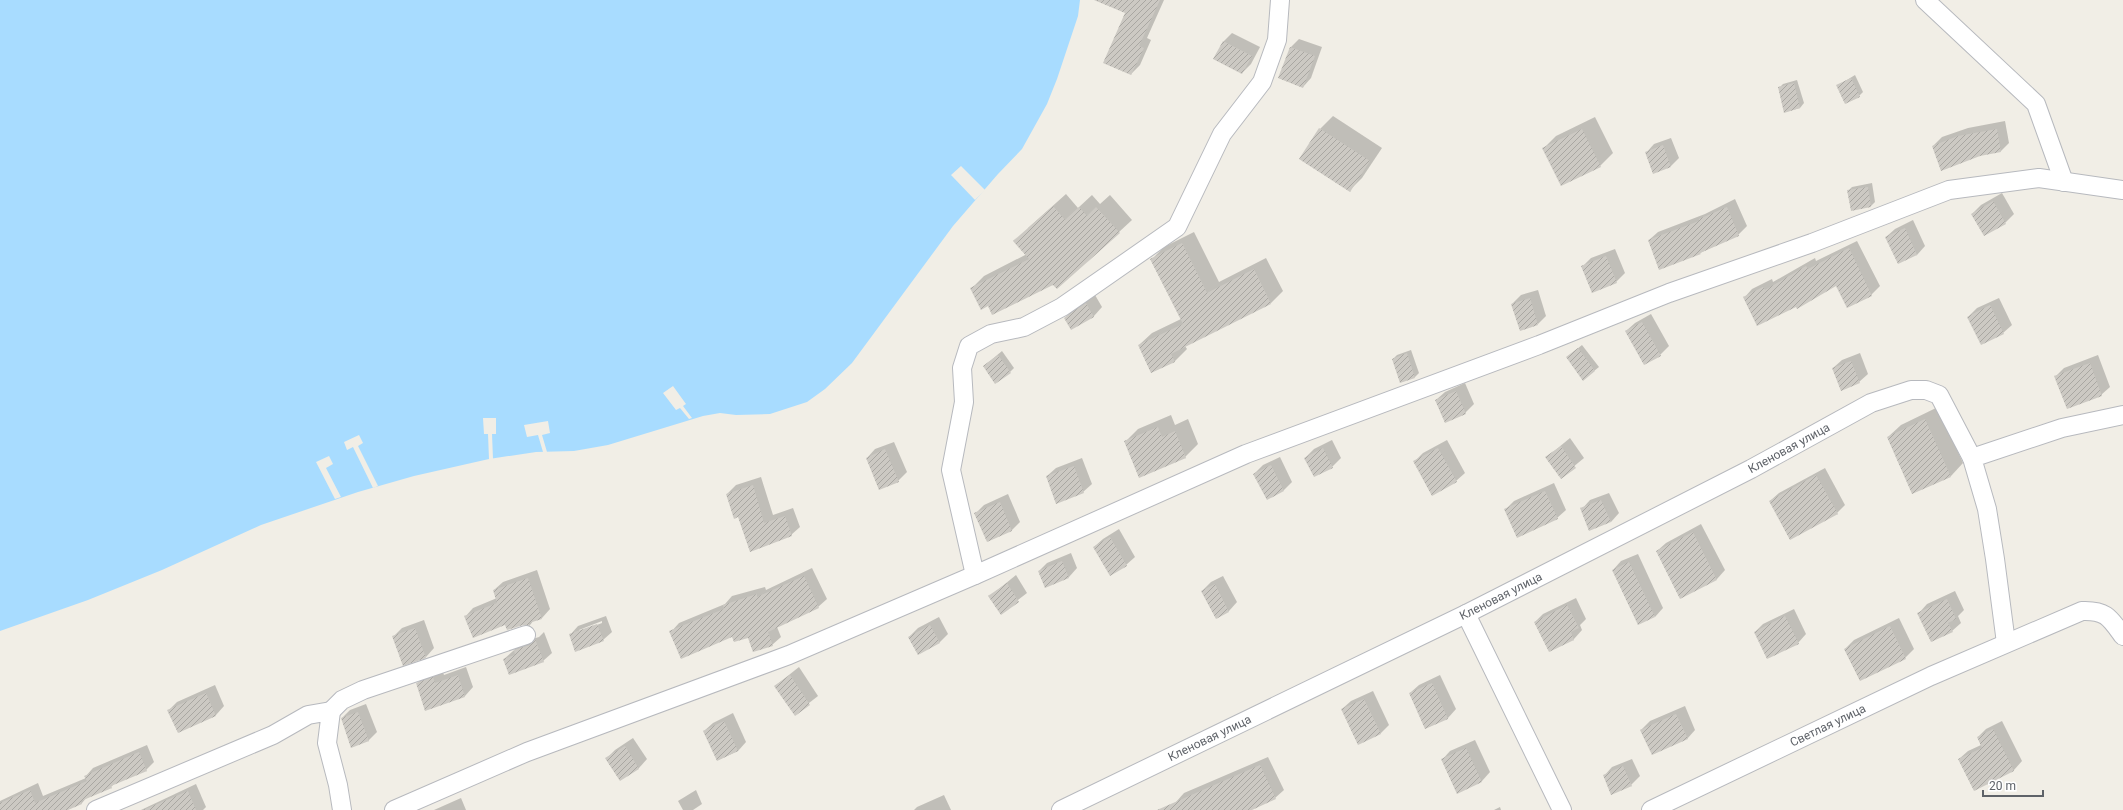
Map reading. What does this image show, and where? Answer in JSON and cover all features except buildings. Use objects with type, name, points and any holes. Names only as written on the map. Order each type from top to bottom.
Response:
[{"type":"street","points":[[975,575],[951,470],[964,402],[962,368],[969,346],[991,334],[1024,327],[1062,307],[1177,226],[1222,134],[1262,82],[1277,40],[1280,0]]},
{"type":"street","points":[[1925,0],[2036,104],[2064,182]]},
{"type":"street","points":[[394,810],[527,752],[789,655],[975,575],[1246,454],[1532,348],[1670,293],[1812,243],[1949,190],[2039,178],[2123,190]]},
{"type":"street","name":"Кленовая улица","points":[[1061,810],[1466,614],[1744,473],[1871,403],[1911,390],[1926,390],[1939,395],[1972,458]]},
{"type":"street","points":[[2006,643],[1996,559],[1987,509],[1972,458],[2062,428],[2123,415]]},
{"type":"street","name":"Светлая улица","points":[[1651,810],[1931,676],[2082,611],[2097,610],[2111,618],[2123,636]]},
{"type":"street","points":[[1466,614],[1562,810]]},
{"type":"street","points":[[96,810],[273,735],[308,715],[331,710],[342,700],[363,690],[526,635]]},
{"type":"street","points":[[331,710],[327,743],[338,785],[342,810]]},
{"type":"water","points":[[0,0],[1080,0],[1078,16],[1057,79],[1047,104],[1022,149],[953,226],[852,363],[825,389],[807,402],[770,414],[736,415],[720,413],[703,416],[608,445],[574,451],[536,452],[489,459],[414,476],[358,492],[261,525],[162,570],[88,600],[0,631]]},
{"type":"pier","points":[[961,166],[985,190],[975,200],[951,175]]},
{"type":"pier","points":[[673,386],[686,404],[683,406],[692,418],[689,419],[680,408],[676,410],[663,393]]},
{"type":"pier","points":[[483,418],[496,418],[496,434],[492,434],[493,459],[489,459],[488,434],[484,434]]},
{"type":"pier","points":[[548,421],[550,433],[542,435],[547,452],[543,452],[538,435],[527,437],[524,425]]},
{"type":"pier","points":[[359,435],[363,443],[358,446],[378,486],[373,488],[353,447],[347,450],[344,442]]},
{"type":"pier","points":[[329,456],[333,464],[326,468],[341,497],[335,499],[316,462]]}]
